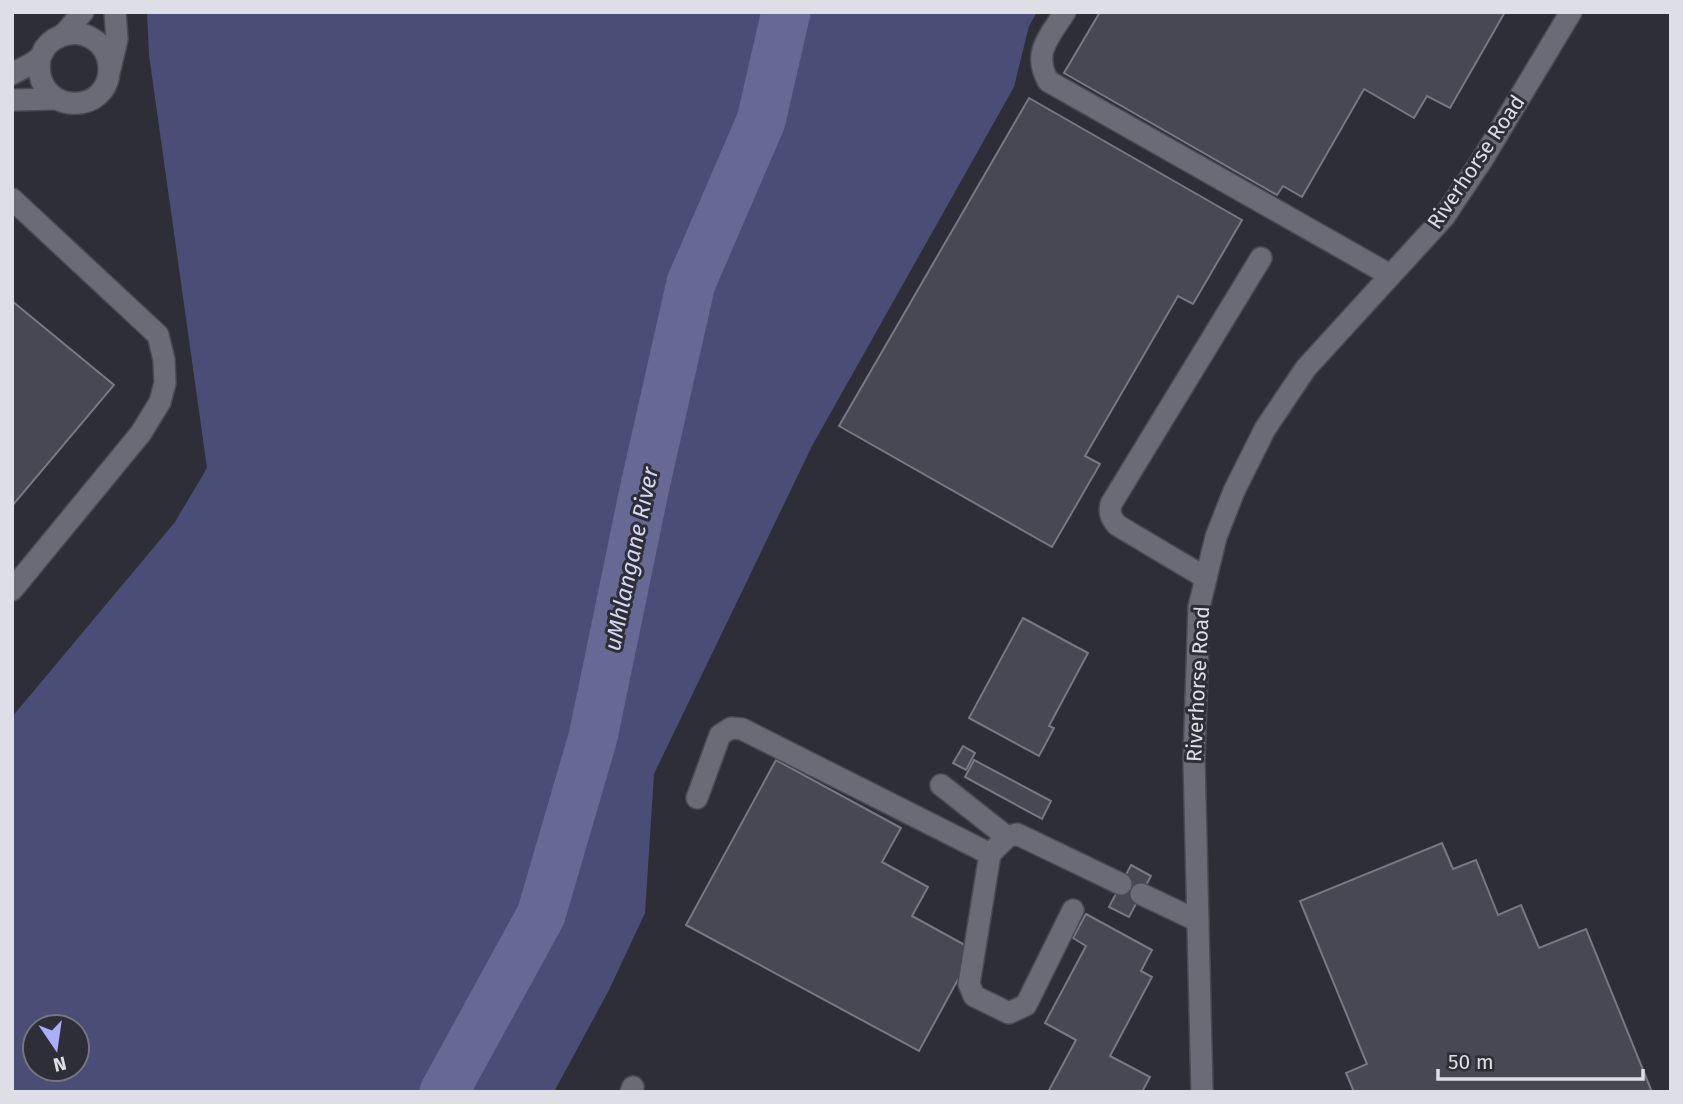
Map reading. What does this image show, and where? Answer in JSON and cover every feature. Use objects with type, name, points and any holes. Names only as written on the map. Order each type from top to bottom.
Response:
[{"type":"lane","points":[[64,34],[83,12]]},
{"type":"lane","points":[[12,100],[55,99],[78,104],[99,94],[109,74],[117,39],[116,12]]},
{"type":"lane","points":[[1065,12],[1041,51],[1041,63],[1048,80],[1390,275]]},
{"type":"lane","name":"Riverhorse Road","points":[[1202,1092],[1194,759],[1199,607],[1216,537],[1234,491],[1265,429],[1306,368],[1444,217],[1482,160],[1571,12]]},
{"type":"lane","points":[[12,75],[40,58],[54,39],[64,34],[76,33],[88,36],[105,51],[109,74]]},
{"type":"lane","points":[[40,58],[40,81],[55,99]]},
{"type":"lane","points":[[12,199],[158,335],[164,360],[165,383],[160,402],[141,433],[12,590]]},
{"type":"lane","points":[[1206,578],[1117,525],[1110,511],[1118,492],[1261,258]]},
{"type":"lane","points":[[697,798],[720,735],[731,728],[742,729],[990,854]]},
{"type":"lane","points":[[941,785],[1007,837]]},
{"type":"lane","points":[[1073,910],[1026,1005],[1009,1013],[974,996],[969,984],[990,854],[1007,837],[1017,834],[1121,884]]},
{"type":"lane","points":[[1141,894],[1198,921]]},
{"type":"shaded area","points":[[147,12],[1037,12],[1029,26],[1014,87],[812,446],[654,774],[645,913],[609,990],[554,1092],[12,1092],[12,717],[175,522],[207,468],[149,55]]},
{"type":"building","points":[[1100,12],[1505,12],[1450,108],[1427,96],[1414,118],[1364,89],[1302,197],[1283,186],[1277,195],[1064,73]]},
{"type":"building","points":[[1029,98],[1242,220],[1193,304],[1178,296],[1085,456],[1100,464],[1052,547],[839,426]]},
{"type":"building","points":[[12,301],[114,385],[12,506]]},
{"type":"building","points":[[1023,618],[1088,653],[1049,726],[1054,728],[1039,756],[969,718]]},
{"type":"building","points":[[963,746],[975,753],[966,770],[953,763]]},
{"type":"building","points":[[776,760],[901,828],[882,862],[928,887],[912,916],[974,950],[919,1051],[686,925]]},
{"type":"building","points":[[974,760],[1051,801],[1042,819],[965,777]]},
{"type":"building","points":[[1442,843],[1453,869],[1476,860],[1498,915],[1521,905],[1539,948],[1586,929],[1652,1092],[1354,1092],[1346,1073],[1367,1064],[1300,901]]},
{"type":"building","points":[[1131,865],[1151,876],[1129,917],[1109,907]]},
{"type":"building","points":[[1086,914],[1152,950],[1141,971],[1152,977],[1110,1056],[1150,1077],[1142,1092],[1048,1092],[1076,1040],[1045,1023],[1086,946],[1073,938]]},
{"type":"waterway","name":"uMhlangane River","points":[[444,1092],[541,915],[593,737],[645,486],[691,283],[761,121],[786,12]]}]
